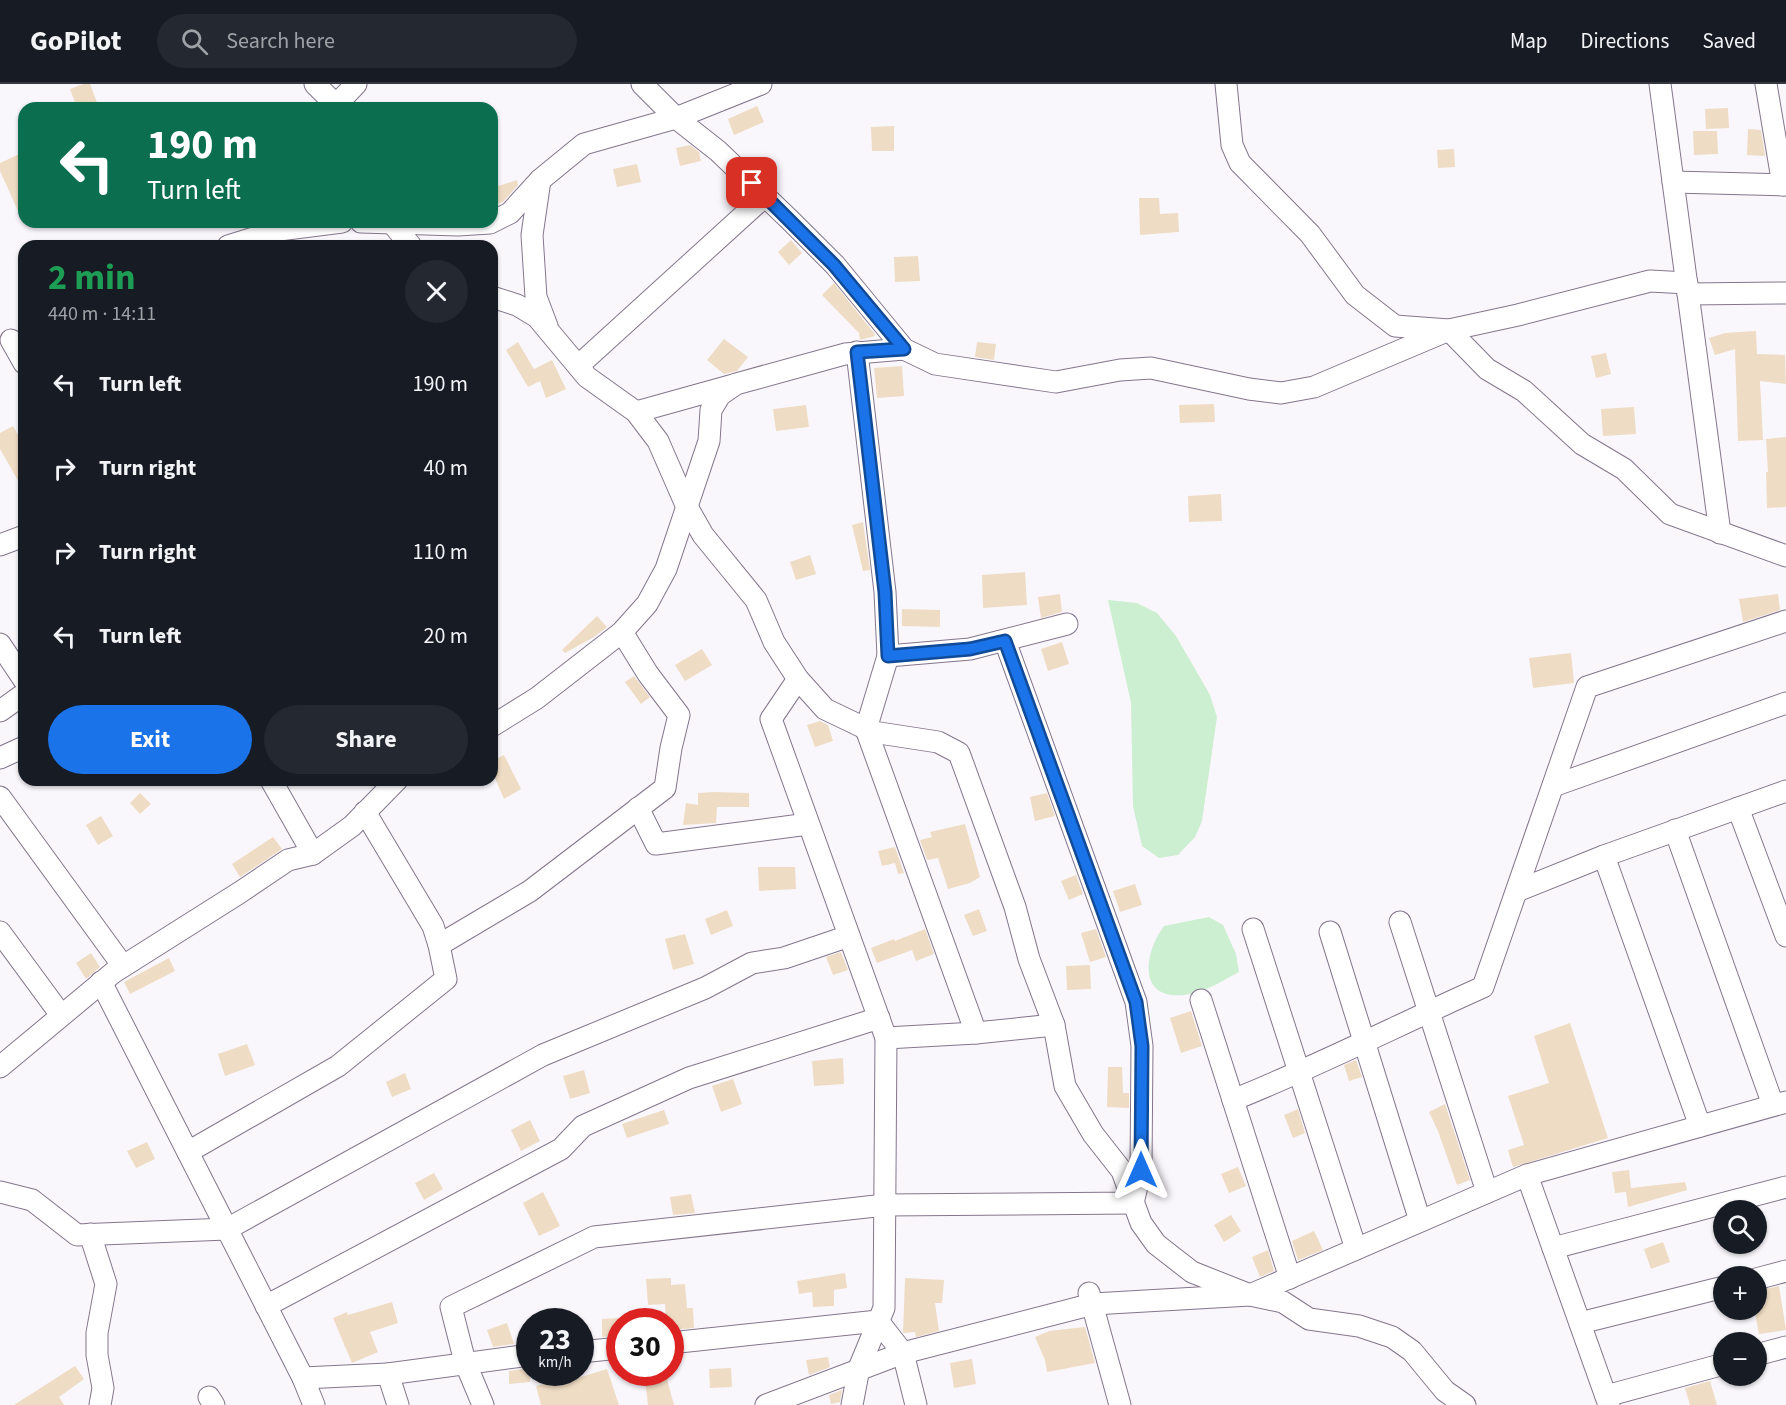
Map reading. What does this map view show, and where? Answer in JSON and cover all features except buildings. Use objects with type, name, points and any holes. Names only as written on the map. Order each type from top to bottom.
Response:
[{"type":"street","points":[[315,84],[332,102]]},
{"type":"street","points":[[341,102],[356,84]]},
{"type":"street","points":[[642,84],[676,117],[718,151],[834,265],[904,349],[935,364],[1056,382],[1120,370],[1151,368],[1249,389],[1281,393],[1314,387],[1449,330],[1650,281],[1688,289],[1786,293]]},
{"type":"street","points":[[498,219],[510,213],[540,180],[584,144],[676,117],[761,84]]},
{"type":"street","points":[[1227,84],[1232,145],[1240,163],[1310,234],[1355,295],[1395,326],[1449,330],[1487,369],[1524,391],[1582,444],[1624,469],[1670,514],[1786,556]]},
{"type":"street","points":[[1660,84],[1720,533]]},
{"type":"street","points":[[1674,182],[1784,185],[1766,84]]},
{"type":"street","points":[[540,180],[532,235],[536,297],[548,330]]},
{"type":"street","points":[[578,366],[765,196]]},
{"type":"street","points":[[247,240],[279,230],[295,228]]},
{"type":"street","points":[[396,228],[406,240]]},
{"type":"street","points":[[498,299],[517,305],[537,317],[587,377],[636,412],[658,441],[686,505],[703,535],[756,600],[774,642],[798,679],[825,708],[873,732],[938,742],[959,753],[1015,907],[1029,959],[1054,1025],[1065,1086],[1093,1134],[1122,1171],[1141,1222],[1156,1244],[1192,1272],[1250,1295],[1283,1302],[1309,1319],[1359,1326],[1392,1336],[1412,1351],[1445,1391],[1465,1405]]},
{"type":"street","points":[[636,412],[845,354],[904,349]]},
{"type":"street","points":[[857,352],[885,592],[888,656],[866,729],[976,1033]]},
{"type":"street","points":[[498,722],[537,698],[622,632],[647,604],[666,569],[709,441],[711,410],[720,395],[736,384]]},
{"type":"street","points":[[0,545],[18,538]]},
{"type":"street","points":[[1233,1100],[1300,1073],[1483,987],[1587,687],[1786,621]]},
{"type":"street","points":[[888,656],[970,649],[1067,624]]},
{"type":"street","points":[[439,945],[530,891],[665,788],[679,715],[648,674],[622,632]]},
{"type":"street","points":[[1005,641],[1136,1002],[1142,1046],[1141,1170],[1133,1203]]},
{"type":"street","points":[[0,644],[18,671]]},
{"type":"street","points":[[798,679],[771,719],[886,1038],[884,1308],[858,1368],[852,1405]]},
{"type":"street","points":[[0,711],[18,698]]},
{"type":"street","points":[[1553,786],[1786,703]]},
{"type":"street","points":[[0,758],[18,750]]},
{"type":"street","points":[[275,786],[313,854]]},
{"type":"street","points":[[0,1067],[123,966],[288,860],[313,854],[352,826],[391,786]]},
{"type":"street","points":[[1517,891],[1604,856],[1786,791]]},
{"type":"street","points":[[0,797],[123,966]]},
{"type":"street","points":[[638,808],[656,844],[808,824]]},
{"type":"street","points":[[1738,808],[1786,936]]},
{"type":"street","points":[[188,1152],[338,1066],[446,979],[433,926],[365,812]]},
{"type":"street","points":[[766,1405],[858,1368],[903,1353],[1091,1298],[1250,1295],[1527,1175],[1779,1104],[1675,830]]},
{"type":"street","points":[[1604,856],[1700,1126]]},
{"type":"street","points":[[1400,922],[1487,1192]]},
{"type":"street","points":[[1253,930],[1356,1249]]},
{"type":"street","points":[[0,932],[61,1015]]},
{"type":"street","points":[[1330,932],[1420,1221]]},
{"type":"street","points":[[0,1192],[33,1200],[77,1234],[227,1229],[543,1055],[705,988],[752,963],[784,958],[849,936]]},
{"type":"street","points":[[101,982],[303,1378],[314,1405]]},
{"type":"street","points":[[1201,1000],[1290,1278]]},
{"type":"street","points":[[266,1306],[561,1149],[583,1126],[689,1078],[879,1018]]},
{"type":"street","points":[[886,1038],[976,1033],[1054,1025]]},
{"type":"street","points":[[1527,1175],[1607,1401],[1713,1367]]},
{"type":"street","points":[[1553,1248],[1786,1187]]},
{"type":"street","points":[[483,1405],[465,1362],[451,1307],[594,1237],[885,1205],[1133,1203]]},
{"type":"street","points":[[90,1234],[106,1284],[97,1333],[97,1355],[103,1389],[100,1405]]},
{"type":"street","points":[[1767,1276],[1786,1271]]},
{"type":"street","points":[[1580,1323],[1713,1290]]},
{"type":"street","points":[[1091,1298],[1120,1405]]},
{"type":"street","points":[[684,1342],[878,1321]]},
{"type":"street","points":[[878,1321],[903,1353],[916,1405]]},
{"type":"street","points":[[1767,1352],[1786,1347]]},
{"type":"street","points":[[303,1378],[388,1374],[516,1357]]},
{"type":"street","points":[[388,1374],[399,1405]]},
{"type":"green space","points":[[1108,600],[1137,603],[1157,613],[1176,636],[1210,695],[1217,717],[1202,821],[1195,837],[1178,855],[1159,858],[1142,846],[1133,806],[1131,703]]},
{"type":"green space","points":[[1209,917],[1223,925],[1236,954],[1239,972],[1213,986],[1191,994],[1169,994],[1158,990],[1149,972],[1149,960],[1157,936],[1164,926]]},
{"type":"route","points":[[752,183],[834,265],[904,349],[857,352],[885,592],[888,656],[970,649],[1005,641],[1136,1002],[1142,1046],[1141,1170]]}]
